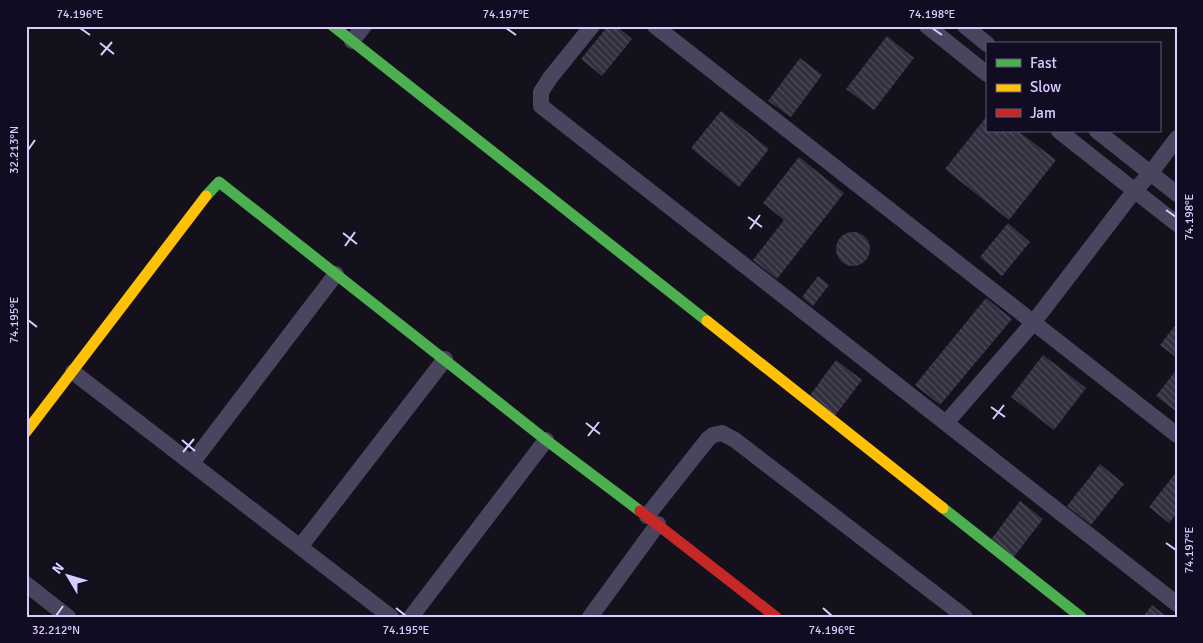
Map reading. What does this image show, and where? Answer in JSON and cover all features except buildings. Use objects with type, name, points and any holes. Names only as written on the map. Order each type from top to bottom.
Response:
[{"type":"street","points":[[332,26],[1081,617]]},
{"type":"street","points":[[352,42],[364,26]]},
{"type":"street","points":[[592,26],[541,92],[541,106],[1177,604]]},
{"type":"street","points":[[655,26],[1177,435]]},
{"type":"street","points":[[927,26],[986,73]]},
{"type":"street","points":[[965,26],[986,43]]},
{"type":"street","points":[[1060,132],[1177,224]]},
{"type":"street","points":[[1098,132],[1177,194]]},
{"type":"street","points":[[946,423],[1034,323],[1177,138]]},
{"type":"street","points":[[26,432],[207,195],[219,182],[546,440],[653,520],[768,614]]},
{"type":"street","points":[[192,463],[336,274]]},
{"type":"street","points":[[300,547],[445,359]]},
{"type":"street","points":[[73,372],[391,617]]},
{"type":"street","points":[[590,617],[708,439],[713,435],[722,433],[735,440],[965,617]]},
{"type":"street","points":[[411,617],[546,440]]},
{"type":"street","points":[[26,584],[68,617]]},
{"type":"traffic: fast","points":[[333,26],[707,321]]},
{"type":"traffic: fast","points":[[206,196],[219,182],[546,440],[640,511]]},
{"type":"traffic: fast","points":[[943,508],[1081,617]]},
{"type":"traffic: slow","points":[[26,432],[206,196]]},
{"type":"traffic: slow","points":[[707,321],[943,508]]},
{"type":"traffic: jam","points":[[640,511],[776,617]]}]
